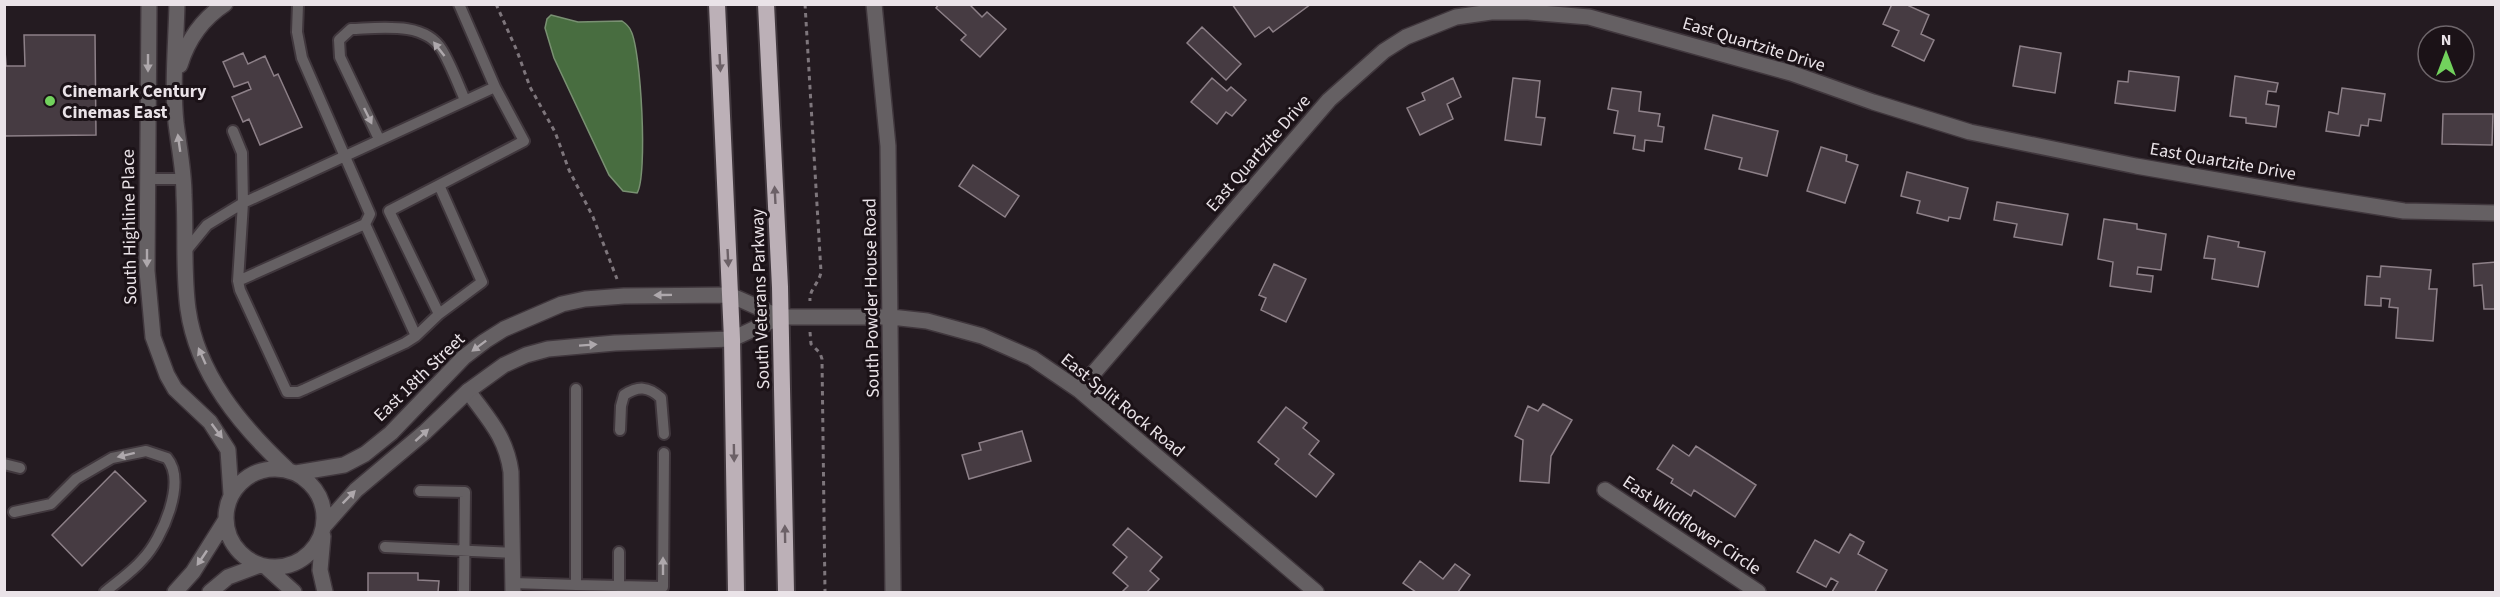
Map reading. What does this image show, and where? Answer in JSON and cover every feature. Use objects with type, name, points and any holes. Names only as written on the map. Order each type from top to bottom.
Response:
[{"type":"highway","name":"South Veterans Parkway","points":[[717,4],[732,339],[736,592]]},
{"type":"highway","name":"South Veterans Parkway","points":[[766,4],[780,317],[786,592]]},
{"type":"street","name":"South Highline Place","points":[[149,4],[147,271],[153,337],[167,375],[175,388],[210,422],[225,444],[231,471],[231,495]]},
{"type":"street","points":[[177,4],[175,89],[183,179],[186,292],[191,327],[211,378],[246,428],[291,471],[309,481],[318,493],[324,508],[320,570],[325,592]]},
{"type":"street","points":[[175,89],[184,52],[192,36],[210,15],[225,4]]},
{"type":"street","name":"South Powder House Road","points":[[874,4],[888,146],[893,592]]},
{"type":"street","name":"East Quartzite Drive","points":[[1078,390],[1329,100],[1384,51],[1406,37],[1456,18],[1491,12],[1592,11],[1970,132],[2136,166],[2393,209],[2496,213]]},
{"type":"street","name":"East 18th Street","points":[[231,495],[244,479],[259,471],[273,468],[291,471],[344,465],[365,454],[391,433],[464,357],[504,329],[562,304],[602,297],[730,295],[780,317]]},
{"type":"street","name":"East Split Rock Road","points":[[732,339],[780,317],[891,317],[927,321],[982,336],[1032,358],[1078,390],[1316,592]]},
{"type":"street","points":[[210,592],[228,577],[263,565],[279,568],[294,564],[307,556],[324,530],[356,490],[425,432],[468,391],[504,365],[526,355],[548,349],[615,343],[732,339]]},
{"type":"street","points":[[468,391],[504,440],[508,456],[513,588]]},
{"type":"street","name":"East Wildflower Circle","points":[[1605,490],[1758,592]]},
{"type":"street","points":[[175,592],[192,572],[225,521],[231,495]]},
{"type":"street","points":[[225,521],[234,547],[245,556],[263,565],[294,592]]},
{"type":"lane","points":[[298,4],[297,32],[302,58],[344,155],[416,336]]},
{"type":"lane","points":[[238,281],[389,211],[524,141],[495,87],[459,4]]},
{"type":"lane","points":[[379,139],[340,57],[339,40],[351,28],[399,28],[425,34],[441,48],[465,100]]},
{"type":"lane","points":[[184,253],[207,225],[243,203],[495,87]]},
{"type":"lane","points":[[233,131],[242,153],[243,203],[238,281],[240,290],[287,392],[298,392],[405,343],[482,282],[439,185]]},
{"type":"lane","points":[[147,179],[183,179]]},
{"type":"lane","points":[[389,211],[439,314]]},
{"type":"lane","points":[[576,388],[576,585]]},
{"type":"lane","points":[[621,430],[621,406],[624,395],[634,389],[644,388],[653,391],[661,398],[664,434]]},
{"type":"lane","points":[[14,512],[51,504],[76,479],[112,459],[133,452],[159,453],[167,458],[175,471],[175,488],[169,510],[144,559],[105,592]]},
{"type":"lane","points":[[513,588],[576,585],[663,587],[664,453]]},
{"type":"lane","points":[[4,464],[20,468]]},
{"type":"lane","points":[[420,491],[465,492],[464,592]]},
{"type":"lane","points":[[385,547],[513,553]]},
{"type":"lane","points":[[619,552],[619,586]]},
{"type":"path","points":[[496,4],[530,87],[555,132],[569,170],[593,217],[617,279]]},
{"type":"path","points":[[805,4],[820,272],[820,279],[809,293]]},
{"type":"path","points":[[811,344],[820,352],[822,359],[825,592]]},
{"type":"shaded area","points":[[551,15],[578,22],[622,21],[630,29],[638,62],[642,113],[642,163],[637,193],[623,191],[609,175],[554,58],[545,28],[547,19]]},
{"type":"building","points":[[939,4],[969,4],[982,17],[987,12],[1006,29],[980,57],[961,40],[966,35],[936,8]]},
{"type":"building","points":[[1232,4],[1311,4],[1273,32],[1269,27],[1255,37]]},
{"type":"building","points":[[1892,4],[1910,4],[1909,6],[1929,15],[1921,34],[1934,40],[1924,61],[1892,46],[1899,31],[1883,24]]},
{"type":"building","points":[[1202,27],[1241,64],[1226,80],[1187,43]]},
{"type":"building","name":"Cinemark Century Cinemas East","points":[[4,35],[6,66],[25,66],[24,35],[95,35],[96,135],[4,136]]},
{"type":"building","points":[[2020,46],[2061,53],[2055,93],[2013,86]]},
{"type":"building","points":[[243,53],[248,64],[265,56],[274,76],[278,74],[302,127],[260,145],[249,119],[243,122],[232,97],[251,89],[248,82],[234,87],[223,62]]},
{"type":"building","points":[[2129,71],[2179,77],[2175,111],[2115,103],[2118,81],[2128,82]]},
{"type":"building","points":[[2235,76],[2278,83],[2276,92],[2268,91],[2266,104],[2279,106],[2276,127],[2246,123],[2246,118],[2230,116]]},
{"type":"building","points":[[1212,78],[1227,91],[1231,87],[1246,100],[1232,116],[1226,112],[1217,124],[1191,102]]},
{"type":"building","points":[[1453,78],[1461,97],[1447,104],[1453,119],[1420,135],[1407,108],[1425,100],[1422,93]]},
{"type":"building","points":[[1513,78],[1540,81],[1536,117],[1545,118],[1541,145],[1505,140]]},
{"type":"building","points":[[1612,88],[1641,92],[1639,111],[1660,114],[1658,126],[1664,127],[1662,142],[1645,140],[1644,151],[1633,149],[1635,136],[1614,133],[1618,111],[1608,109]]},
{"type":"building","points":[[2342,88],[2385,94],[2381,121],[2369,119],[2368,126],[2361,125],[2359,136],[2326,131],[2329,112],[2338,114]]},
{"type":"building","points":[[2443,114],[2493,114],[2492,145],[2442,144]]},
{"type":"building","points":[[1713,115],[1778,131],[1767,176],[1739,169],[1742,158],[1705,149]]},
{"type":"building","points":[[1821,147],[1847,155],[1846,161],[1858,165],[1845,203],[1807,191]]},
{"type":"building","points":[[973,165],[1019,196],[1005,217],[959,186]]},
{"type":"building","points":[[1907,172],[1968,188],[1960,219],[1949,217],[1948,221],[1917,213],[1920,201],[1901,196]]},
{"type":"building","points":[[1997,202],[2068,214],[2062,245],[2014,237],[2017,224],[1994,220]]},
{"type":"building","points":[[2104,219],[2137,224],[2137,229],[2166,234],[2161,270],[2138,267],[2137,274],[2153,276],[2151,292],[2110,286],[2113,262],[2098,259]]},
{"type":"building","points":[[2208,236],[2239,242],[2238,247],[2265,252],[2258,287],[2212,279],[2215,259],[2204,258]]},
{"type":"building","points":[[2496,262],[2496,309],[2484,309],[2482,285],[2474,286],[2473,264]]},
{"type":"building","points":[[1274,264],[1306,279],[1286,322],[1261,310],[1266,298],[1259,295]]},
{"type":"building","points":[[2381,266],[2431,270],[2429,289],[2437,289],[2433,341],[2396,338],[2398,308],[2389,307],[2390,299],[2381,298],[2381,306],[2365,305],[2367,276],[2380,277]]},
{"type":"building","points":[[1543,404],[1572,420],[1551,456],[1549,483],[1520,481],[1523,440],[1515,436],[1528,406],[1538,411]]},
{"type":"building","points":[[1286,407],[1307,423],[1303,428],[1319,441],[1309,454],[1334,474],[1316,497],[1275,464],[1279,459],[1258,442]]},
{"type":"building","points":[[1022,431],[1031,461],[969,479],[962,455],[981,450],[979,443]]},
{"type":"building","points":[[1673,445],[1689,456],[1696,446],[1756,485],[1735,517],[1694,490],[1691,496],[1671,483],[1673,479],[1657,469]]},
{"type":"building","points":[[115,471],[146,501],[82,566],[52,535]]},
{"type":"building","points":[[1128,528],[1162,557],[1150,571],[1159,579],[1147,592],[1122,592],[1128,586],[1113,573],[1127,557],[1113,545]]},
{"type":"building","points":[[1850,534],[1864,542],[1858,554],[1887,570],[1875,592],[1832,592],[1838,582],[1831,578],[1826,587],[1797,572],[1815,540],[1839,553]]},
{"type":"building","points":[[1420,561],[1443,579],[1455,564],[1470,575],[1458,592],[1416,592],[1403,583]]},
{"type":"building","points":[[368,573],[418,573],[418,580],[439,581],[438,592],[368,592]]},
{"type":"place","name":"Cinemark Century Cinemas East","points":[[50,101]]}]
